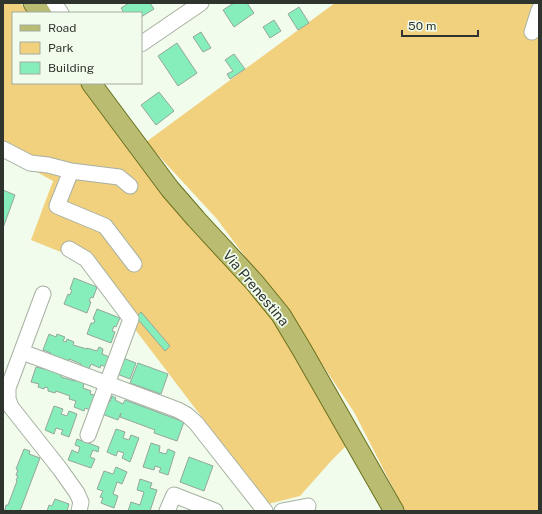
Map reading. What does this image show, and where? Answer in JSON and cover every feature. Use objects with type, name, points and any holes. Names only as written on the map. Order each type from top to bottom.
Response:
[{"type":"main road","points":[[33,3],[40,12]]},
{"type":"main road","name":"Via Prenestina","points":[[92,84],[170,189],[255,282],[281,315],[394,511]]},
{"type":"street","points":[[54,3],[60,12]]},
{"type":"street","points":[[142,43],[201,3]]},
{"type":"street","points":[[532,32],[539,10]]},
{"type":"street","points":[[3,149],[30,163],[48,165],[71,171],[119,177],[130,186]]},
{"type":"street","points":[[71,171],[57,206],[105,226],[134,264]]},
{"type":"street","points":[[69,249],[86,259],[131,319],[88,435]]},
{"type":"street","points":[[43,294],[8,388],[8,399],[11,407],[77,493],[81,502],[79,511]]},
{"type":"street","points":[[22,352],[108,383],[178,410],[187,415],[204,433],[264,511]]},
{"type":"street","points":[[167,511],[174,495],[214,511]]},
{"type":"street","points":[[282,511],[308,506]]},
{"type":"green space","points":[[3,3],[20,3],[27,12],[12,12],[12,84],[81,84],[120,134],[264,306],[295,355],[346,446],[300,496],[268,504],[83,261],[31,240],[53,181],[3,153]]},
{"type":"green space","points":[[335,3],[539,3],[539,511],[405,511],[354,412],[296,325],[217,219],[146,142]]},
{"type":"building","points":[[129,3],[150,3],[154,9],[142,16],[142,12],[123,12],[121,8]]},
{"type":"building","points":[[234,3],[247,3],[254,13],[234,27],[223,10]]},
{"type":"building","points":[[299,7],[309,23],[298,30],[288,14]]},
{"type":"building","points":[[274,20],[281,31],[270,38],[263,27]]},
{"type":"building","points":[[201,32],[211,48],[203,52],[193,37]]},
{"type":"building","points":[[177,43],[197,73],[178,86],[158,56]]},
{"type":"building","points":[[234,54],[245,69],[230,79],[227,74],[233,71],[225,60]]},
{"type":"building","points":[[159,92],[174,111],[156,125],[141,105]]},
{"type":"building","points":[[3,190],[15,195],[3,228]]},
{"type":"building","points":[[74,278],[97,287],[93,298],[91,297],[89,301],[91,302],[87,313],[64,304],[68,294],[70,295],[72,290],[70,289]]},
{"type":"building","points":[[97,309],[120,318],[116,327],[114,326],[112,331],[115,332],[111,343],[87,334],[91,323],[94,323],[95,320],[93,319]]},
{"type":"building","points":[[141,312],[170,346],[165,351],[136,317]]},
{"type":"building","points":[[49,334],[56,337],[57,334],[65,337],[63,341],[66,342],[67,339],[74,342],[73,345],[87,349],[97,351],[99,347],[103,349],[102,354],[112,358],[108,368],[101,365],[100,368],[91,364],[89,369],[80,366],[81,364],[69,359],[68,362],[50,356],[51,353],[43,350]]},
{"type":"building","points":[[123,358],[136,363],[130,379],[117,374]]},
{"type":"building","points":[[138,363],[168,374],[161,394],[130,383]]},
{"type":"building","points":[[36,367],[62,374],[61,377],[75,381],[76,379],[84,382],[83,388],[91,391],[90,394],[98,396],[93,411],[85,408],[84,411],[74,407],[76,401],[69,399],[70,396],[56,391],[55,393],[48,391],[48,388],[45,387],[44,389],[38,387],[39,384],[31,382]]},
{"type":"building","points":[[112,396],[116,398],[115,400],[123,404],[125,400],[184,422],[177,441],[154,433],[155,430],[120,417],[121,413],[118,420],[102,414],[107,401],[110,402]]},
{"type":"building","points":[[54,406],[63,409],[61,414],[67,416],[69,411],[77,414],[69,437],[61,434],[63,430],[56,428],[54,434],[45,430]]},
{"type":"building","points":[[116,429],[125,432],[123,438],[129,440],[131,435],[139,438],[130,462],[122,458],[124,453],[118,451],[116,456],[107,452]]},
{"type":"building","points":[[77,439],[99,447],[98,452],[93,450],[90,457],[95,459],[91,468],[68,460],[72,450],[78,453],[80,447],[75,445]]},
{"type":"building","points":[[151,443],[160,446],[159,452],[166,454],[168,449],[175,452],[168,475],[159,472],[161,468],[155,466],[154,470],[143,467]]},
{"type":"building","points":[[24,449],[30,451],[29,454],[40,458],[20,511],[3,511],[3,509],[5,510],[6,505],[8,505],[17,481],[18,476],[16,475],[18,470],[16,469]]},
{"type":"building","points":[[189,457],[213,466],[204,491],[180,482]]},
{"type":"building","points":[[116,467],[127,472],[122,484],[117,482],[113,494],[118,496],[114,508],[101,503],[103,498],[100,497],[103,491],[97,489],[104,471],[113,474]]},
{"type":"building","points":[[140,479],[152,483],[150,488],[157,490],[150,511],[128,511],[131,502],[140,505],[144,492],[137,490]]},
{"type":"building","points":[[55,499],[69,504],[67,511],[47,511],[49,505],[52,506]]}]
